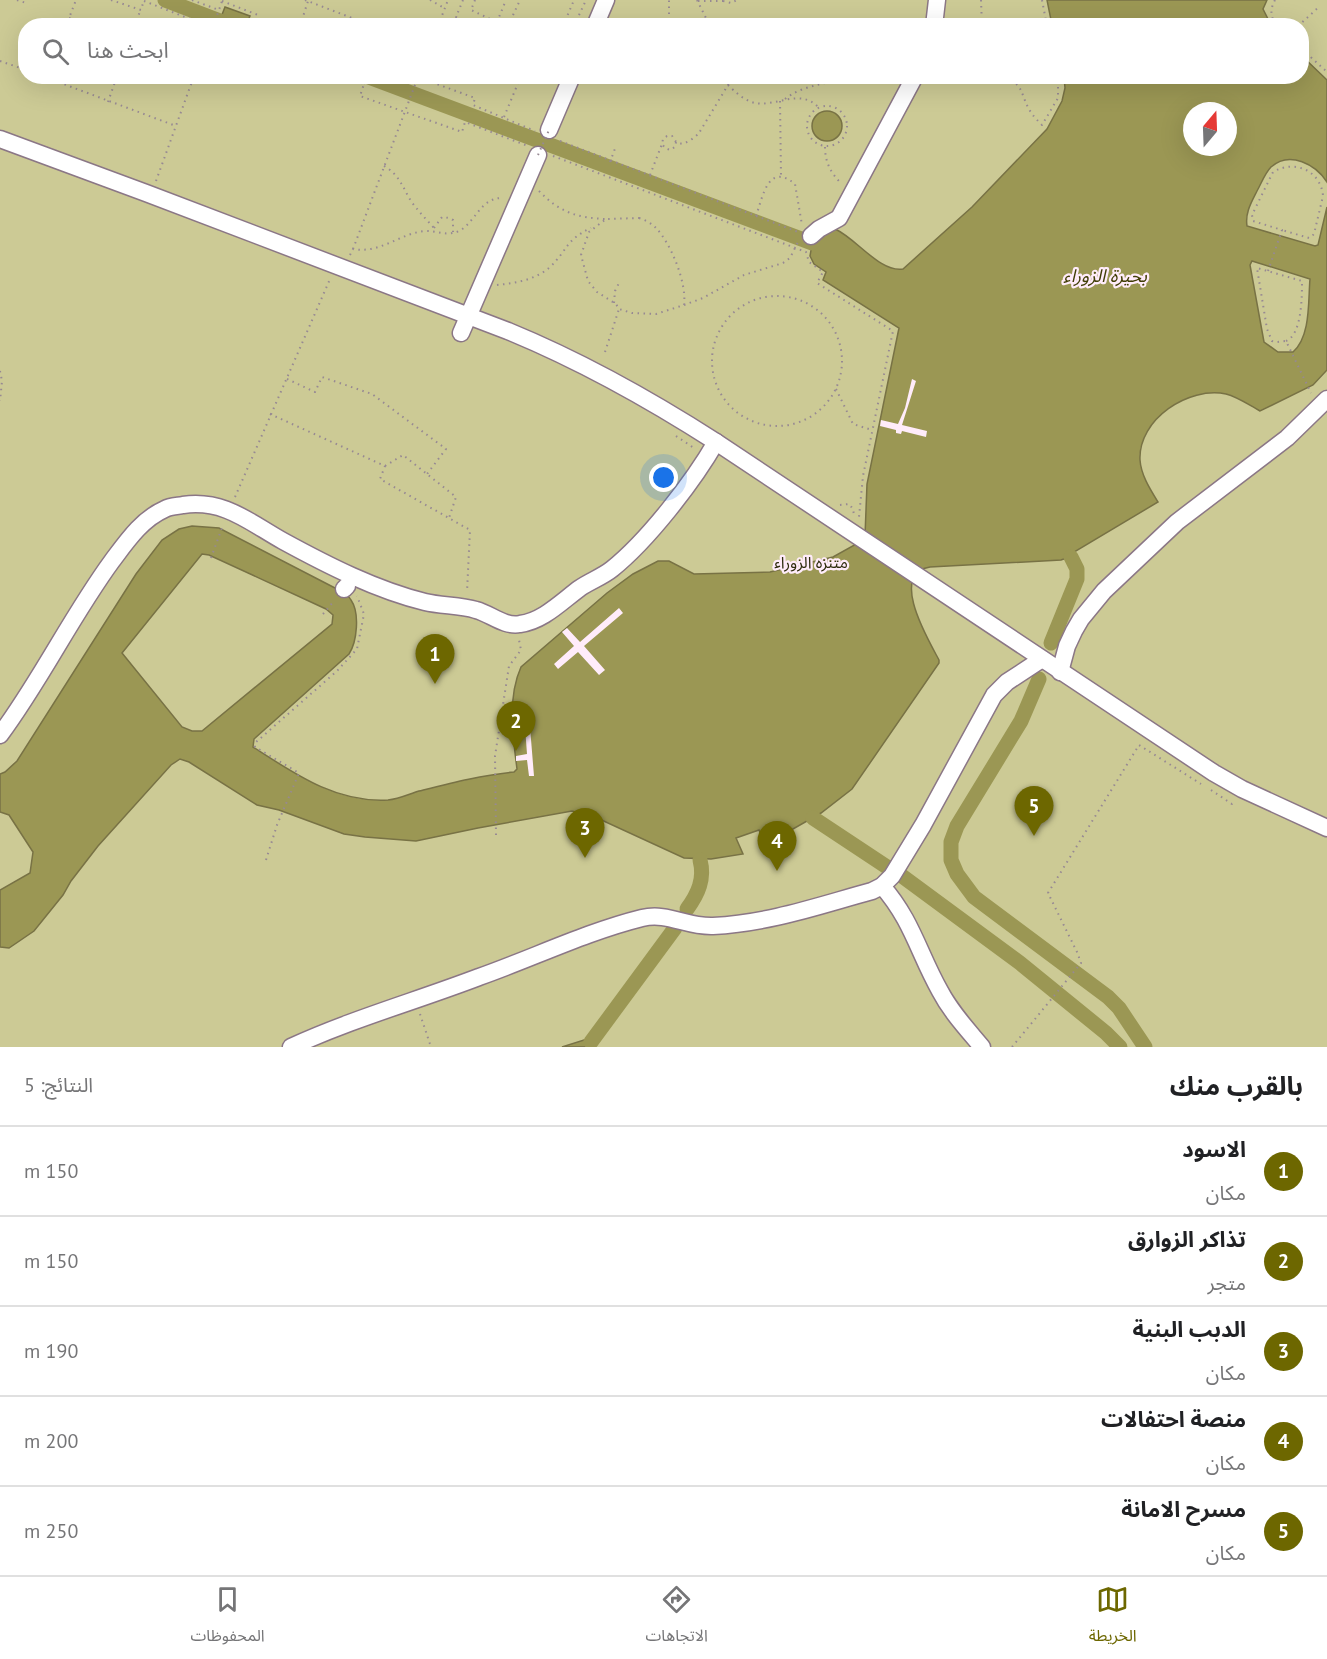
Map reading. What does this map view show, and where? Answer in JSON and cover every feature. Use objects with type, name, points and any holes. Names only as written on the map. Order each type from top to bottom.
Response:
[{"type":"street","points":[[598,18],[606,0]]},
{"type":"street","points":[[935,18],[937,0]]},
{"type":"street","points":[[547,134],[569,84]]},
{"type":"street","points":[[811,236],[839,218],[911,84]]},
{"type":"street","points":[[0,139],[146,192],[546,346],[602,374],[650,400],[716,442],[1214,773],[1242,789],[1327,828]]},
{"type":"street","points":[[460,333],[540,152]]},
{"type":"street","points":[[1060,672],[1067,646],[1078,625],[1104,591],[1177,522],[1287,438],[1327,399]]},
{"type":"street","points":[[0,735],[17,713],[80,607],[132,535],[150,518],[166,508],[207,503],[255,523],[304,553],[375,585],[426,602],[466,607],[509,625],[516,625],[537,619],[580,588],[611,570],[637,546],[677,498],[716,442]]},
{"type":"street","points":[[291,1047],[329,1029],[643,918],[668,916],[685,924],[735,925],[798,914],[882,886],[892,876],[923,825],[994,695],[1007,682],[1042,659]]},
{"type":"street","points":[[882,886],[904,915],[952,1011],[982,1047]]},
{"type":"path","points":[[17,0],[26,3]]},
{"type":"path","points":[[69,18],[76,0]]},
{"type":"path","points":[[111,0],[141,10]]},
{"type":"path","points":[[192,0],[218,12]]},
{"type":"path","points":[[216,18],[222,0],[258,15],[257,18]]},
{"type":"path","points":[[430,0],[444,8]]},
{"type":"path","points":[[441,18],[448,0]]},
{"type":"path","points":[[458,18],[456,17],[463,0]]},
{"type":"path","points":[[475,0],[471,10],[488,18]]},
{"type":"path","points":[[499,18],[506,0]]},
{"type":"path","points":[[511,18],[519,0]]},
{"type":"path","points":[[566,18],[574,0]]},
{"type":"path","points":[[578,18],[586,0]]},
{"type":"path","points":[[669,0],[669,18]]},
{"type":"path","points":[[706,18],[698,0],[730,3],[737,0]]},
{"type":"path","points":[[981,0],[982,18]]},
{"type":"path","points":[[1042,0],[1045,18]]},
{"type":"path","points":[[1273,18],[1270,8],[1275,0]]},
{"type":"path","points":[[138,18],[144,1],[188,18]]},
{"type":"path","points":[[302,18],[306,1],[352,18]]},
{"type":"path","points":[[1307,18],[1320,6]]},
{"type":"path","points":[[1309,55],[1327,72]]},
{"type":"path","points":[[0,61],[18,67]]},
{"type":"path","points":[[65,84],[176,126]]},
{"type":"path","points":[[108,102],[114,84]]},
{"type":"path","points":[[156,182],[191,84]]},
{"type":"path","points":[[365,84],[360,96],[462,132],[465,122],[806,252],[808,262],[823,272],[817,283],[893,331],[863,476],[859,518],[854,516],[849,504],[844,503],[838,506],[836,522]]},
{"type":"path","points":[[350,255],[416,84]]},
{"type":"path","points":[[436,84],[475,98],[473,105],[610,162],[801,233],[802,219],[795,184],[788,178],[775,177],[765,188],[756,216]]},
{"type":"path","points":[[504,117],[518,84]]},
{"type":"path","points":[[676,142],[685,142],[699,133],[728,85],[736,93],[755,103],[780,101],[803,88],[822,84]]},
{"type":"path","points":[[1015,84],[1020,88],[1029,110],[1042,125],[1058,98],[1058,84]]},
{"type":"path","points":[[785,99],[801,98],[813,102],[818,108]]},
{"type":"path","points":[[780,101],[781,176]]},
{"type":"path","points":[[828,106],[839,110],[848,122],[844,138],[833,147],[819,145],[808,135],[806,125],[809,117],[818,108],[828,106]]},
{"type":"path","points":[[540,152],[547,134]]},
{"type":"path","points":[[650,176],[662,144],[665,137],[669,135],[674,137],[676,142],[675,147],[670,150],[662,144]]},
{"type":"path","points":[[610,162],[616,146]]},
{"type":"path","points":[[825,147],[825,156],[834,176],[853,191]]},
{"type":"path","points":[[384,166],[394,173],[415,206],[434,229],[445,234],[462,229],[488,201],[500,198],[517,203]]},
{"type":"path","points":[[1287,166],[1304,169],[1317,178],[1323,190],[1314,234],[1309,238],[1282,231],[1253,221],[1251,215],[1273,172],[1287,166]]},
{"type":"path","points":[[529,178],[548,201],[578,216],[606,219],[639,218],[656,227],[683,281],[684,305]]},
{"type":"path","points":[[353,249],[378,248],[414,233],[434,229],[442,217],[453,220],[453,233]]},
{"type":"path","points":[[483,281],[496,285],[534,278],[551,266],[575,236],[606,219]]},
{"type":"path","points":[[593,227],[583,244],[581,260],[584,273],[592,287],[620,309],[648,315],[703,298],[751,274],[783,262],[790,258],[795,248]]},
{"type":"path","points":[[1268,271],[1282,231]]},
{"type":"path","points":[[211,558],[270,414],[336,266]]},
{"type":"path","points":[[1257,268],[1302,281],[1297,327],[1294,336],[1287,342],[1272,341],[1267,329],[1257,268]]},
{"type":"path","points":[[614,303],[615,291],[620,281]]},
{"type":"path","points":[[836,389],[814,414],[800,422],[783,426],[767,425],[751,420],[736,412],[725,400],[717,386],[712,369],[712,353],[716,337],[730,316],[758,298],[783,296],[799,300],[814,308],[826,319],[841,348],[842,365],[836,389],[853,424],[872,430]]},
{"type":"path","points":[[605,352],[620,309]]},
{"type":"path","points":[[1287,342],[1311,393]]},
{"type":"path","points":[[0,371],[2,381],[0,401]]},
{"type":"path","points":[[285,379],[315,392],[322,377],[372,394],[446,449],[427,474]]},
{"type":"path","points":[[270,414],[385,466]]},
{"type":"path","points":[[670,433],[707,458]]},
{"type":"path","points":[[449,518],[456,497],[403,455],[385,466],[380,479],[470,530],[466,607]]},
{"type":"path","points":[[266,860],[277,825],[299,773],[255,747],[255,743],[337,671],[357,649],[364,614],[358,598],[345,588],[323,614]]},
{"type":"path","points":[[496,835],[495,756],[509,666],[521,650],[516,625]]},
{"type":"path","points":[[1012,1047],[1081,963],[1048,893],[1139,745],[1232,804],[1242,789]]},
{"type":"path","points":[[415,1000],[431,1047]]},
{"type":"green space","name":"متنزه الزوراء","points":[[0,0],[1327,0],[1327,1047],[0,1047]]},
{"type":"water","points":[[1047,0],[1267,0],[1263,9],[1268,18],[1051,18]]},
{"type":"water","points":[[225,7],[250,16],[249,18],[221,18]]},
{"type":"water","name":"بحيرة الزوراء","points":[[1309,63],[1327,80],[1327,182],[1316,170],[1302,162],[1286,160],[1278,162],[1267,172],[1253,200],[1248,212],[1247,226],[1315,246],[1318,245],[1327,207],[1327,370],[1313,385],[1260,411],[1230,395],[1212,393],[1197,395],[1168,409],[1147,431],[1140,460],[1146,482],[1158,502],[1074,552],[1075,555],[1061,560],[930,567],[918,572],[912,581],[915,609],[939,663],[852,789],[821,813],[765,845],[759,830],[736,838],[743,854],[711,859],[684,858],[595,817],[572,811],[416,841],[344,834],[279,810],[257,805],[189,762],[180,759],[171,765],[98,846],[34,931],[9,948],[0,947],[0,890],[30,873],[33,852],[9,815],[0,812],[0,774],[17,761],[136,574],[162,540],[179,529],[192,526],[219,528],[350,598],[356,612],[356,627],[354,642],[349,654],[254,739],[253,747],[317,785],[351,797],[369,800],[400,798],[455,782],[514,772],[517,769],[513,704],[521,667],[607,593],[633,574],[658,561],[669,561],[694,574],[770,572],[833,557],[860,542],[865,536],[867,484],[899,328],[823,280],[826,272],[814,264],[810,256],[813,239],[835,229],[886,266],[903,269],[972,207],[1047,129],[1062,101],[1065,84],[1309,84]],"holes":[[[1252,261],[1310,279],[1306,328],[1303,337],[1293,352],[1278,352],[1264,342],[1250,265]],[[202,554],[209,555],[326,609],[333,615],[332,624],[202,731],[192,731],[182,727],[122,653]]]},
{"type":"water","points":[[827,111],[838,115],[842,126],[838,137],[827,141],[816,137],[812,126],[816,115]]},
{"type":"water","points":[[587,1039],[595,1045],[594,1047],[562,1047]]},
{"type":"pier","points":[[912,379],[916,381],[902,425],[927,431],[926,437],[902,431],[901,434],[896,433],[896,430],[880,426],[881,420],[898,424],[905,408]]},
{"type":"pier","points":[[619,608],[623,613],[584,646],[605,670],[599,675],[578,652],[558,669],[554,664],[574,646],[562,632],[567,628],[580,642]]},
{"type":"pier","points":[[525,727],[530,727],[534,776],[529,776],[527,760],[516,761],[516,756],[527,754]]},
{"type":"waterway","points":[[165,0],[212,18]]},
{"type":"waterway","points":[[387,84],[812,243]]},
{"type":"waterway","points":[[1051,643],[1077,579],[1077,569],[1071,557]]},
{"type":"waterway","points":[[1039,679],[1021,721],[957,826],[951,842],[951,860],[957,874],[974,897],[1108,997],[1119,1008],[1145,1047]]},
{"type":"waterway","points":[[813,818],[887,867]]},
{"type":"waterway","points":[[687,909],[700,886],[702,874],[700,860]]},
{"type":"waterway","points":[[902,876],[1020,963],[1120,1047]]},
{"type":"waterway","points":[[591,1042],[675,928]]},
{"type":"place","name":"الاسود","points":[[435,684]]},
{"type":"place","name":"تذاكر الزوارق","points":[[516,751]]},
{"type":"place","name":"مسرح الامانة","points":[[1034,836]]},
{"type":"place","name":"الدبب البنية","points":[[585,858]]},
{"type":"place","name":"منصة احتفالات","points":[[777,871]]}]
